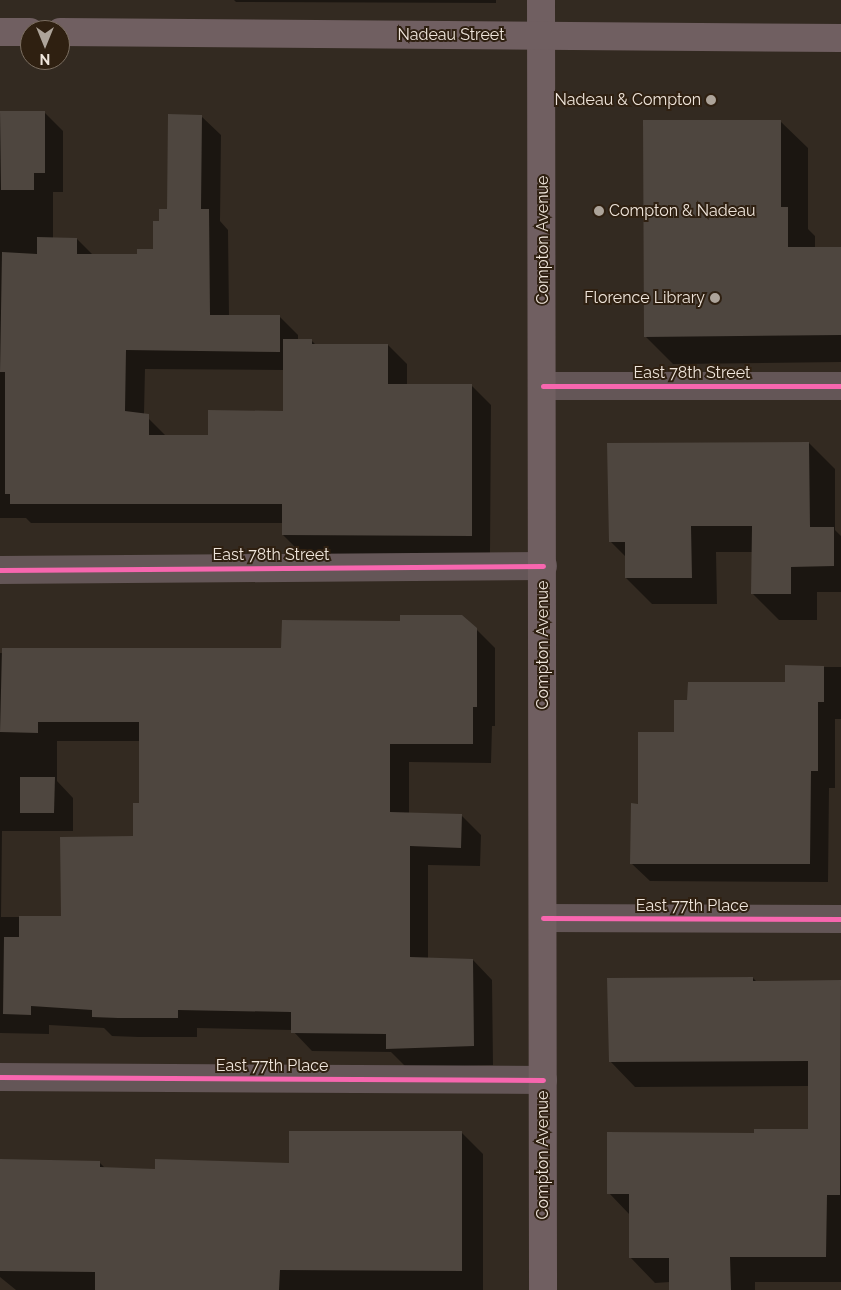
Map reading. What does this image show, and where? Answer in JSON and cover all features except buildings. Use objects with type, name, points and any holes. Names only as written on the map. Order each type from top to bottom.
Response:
[{"type":"main road","name":"Compton Avenue","points":[[541,0],[543,1290]]},
{"type":"main road","points":[[0,32],[20,32]]},
{"type":"main road","name":"Nadeau Street","points":[[70,32],[841,38]]},
{"type":"street","name":"East 78th Street","points":[[542,386],[841,386]]},
{"type":"street","name":"East 78th Street","points":[[0,570],[542,566]]},
{"type":"street","name":"East 77th Place","points":[[543,918],[841,919]]},
{"type":"street","name":"East 77th Place","points":[[0,1076],[543,1080]]},
{"type":"cycle path","points":[[543,386],[841,386]]},
{"type":"cycle path","points":[[0,570],[543,566]]},
{"type":"cycle path","points":[[543,918],[841,919]]},
{"type":"cycle path","points":[[0,1077],[543,1080]]},
{"type":"place","name":"Nadeau & Compton","points":[[711,100]]},
{"type":"place","name":"Compton & Nadeau","points":[[599,211]]},
{"type":"place","name":"Florence Library","points":[[715,298]]}]
